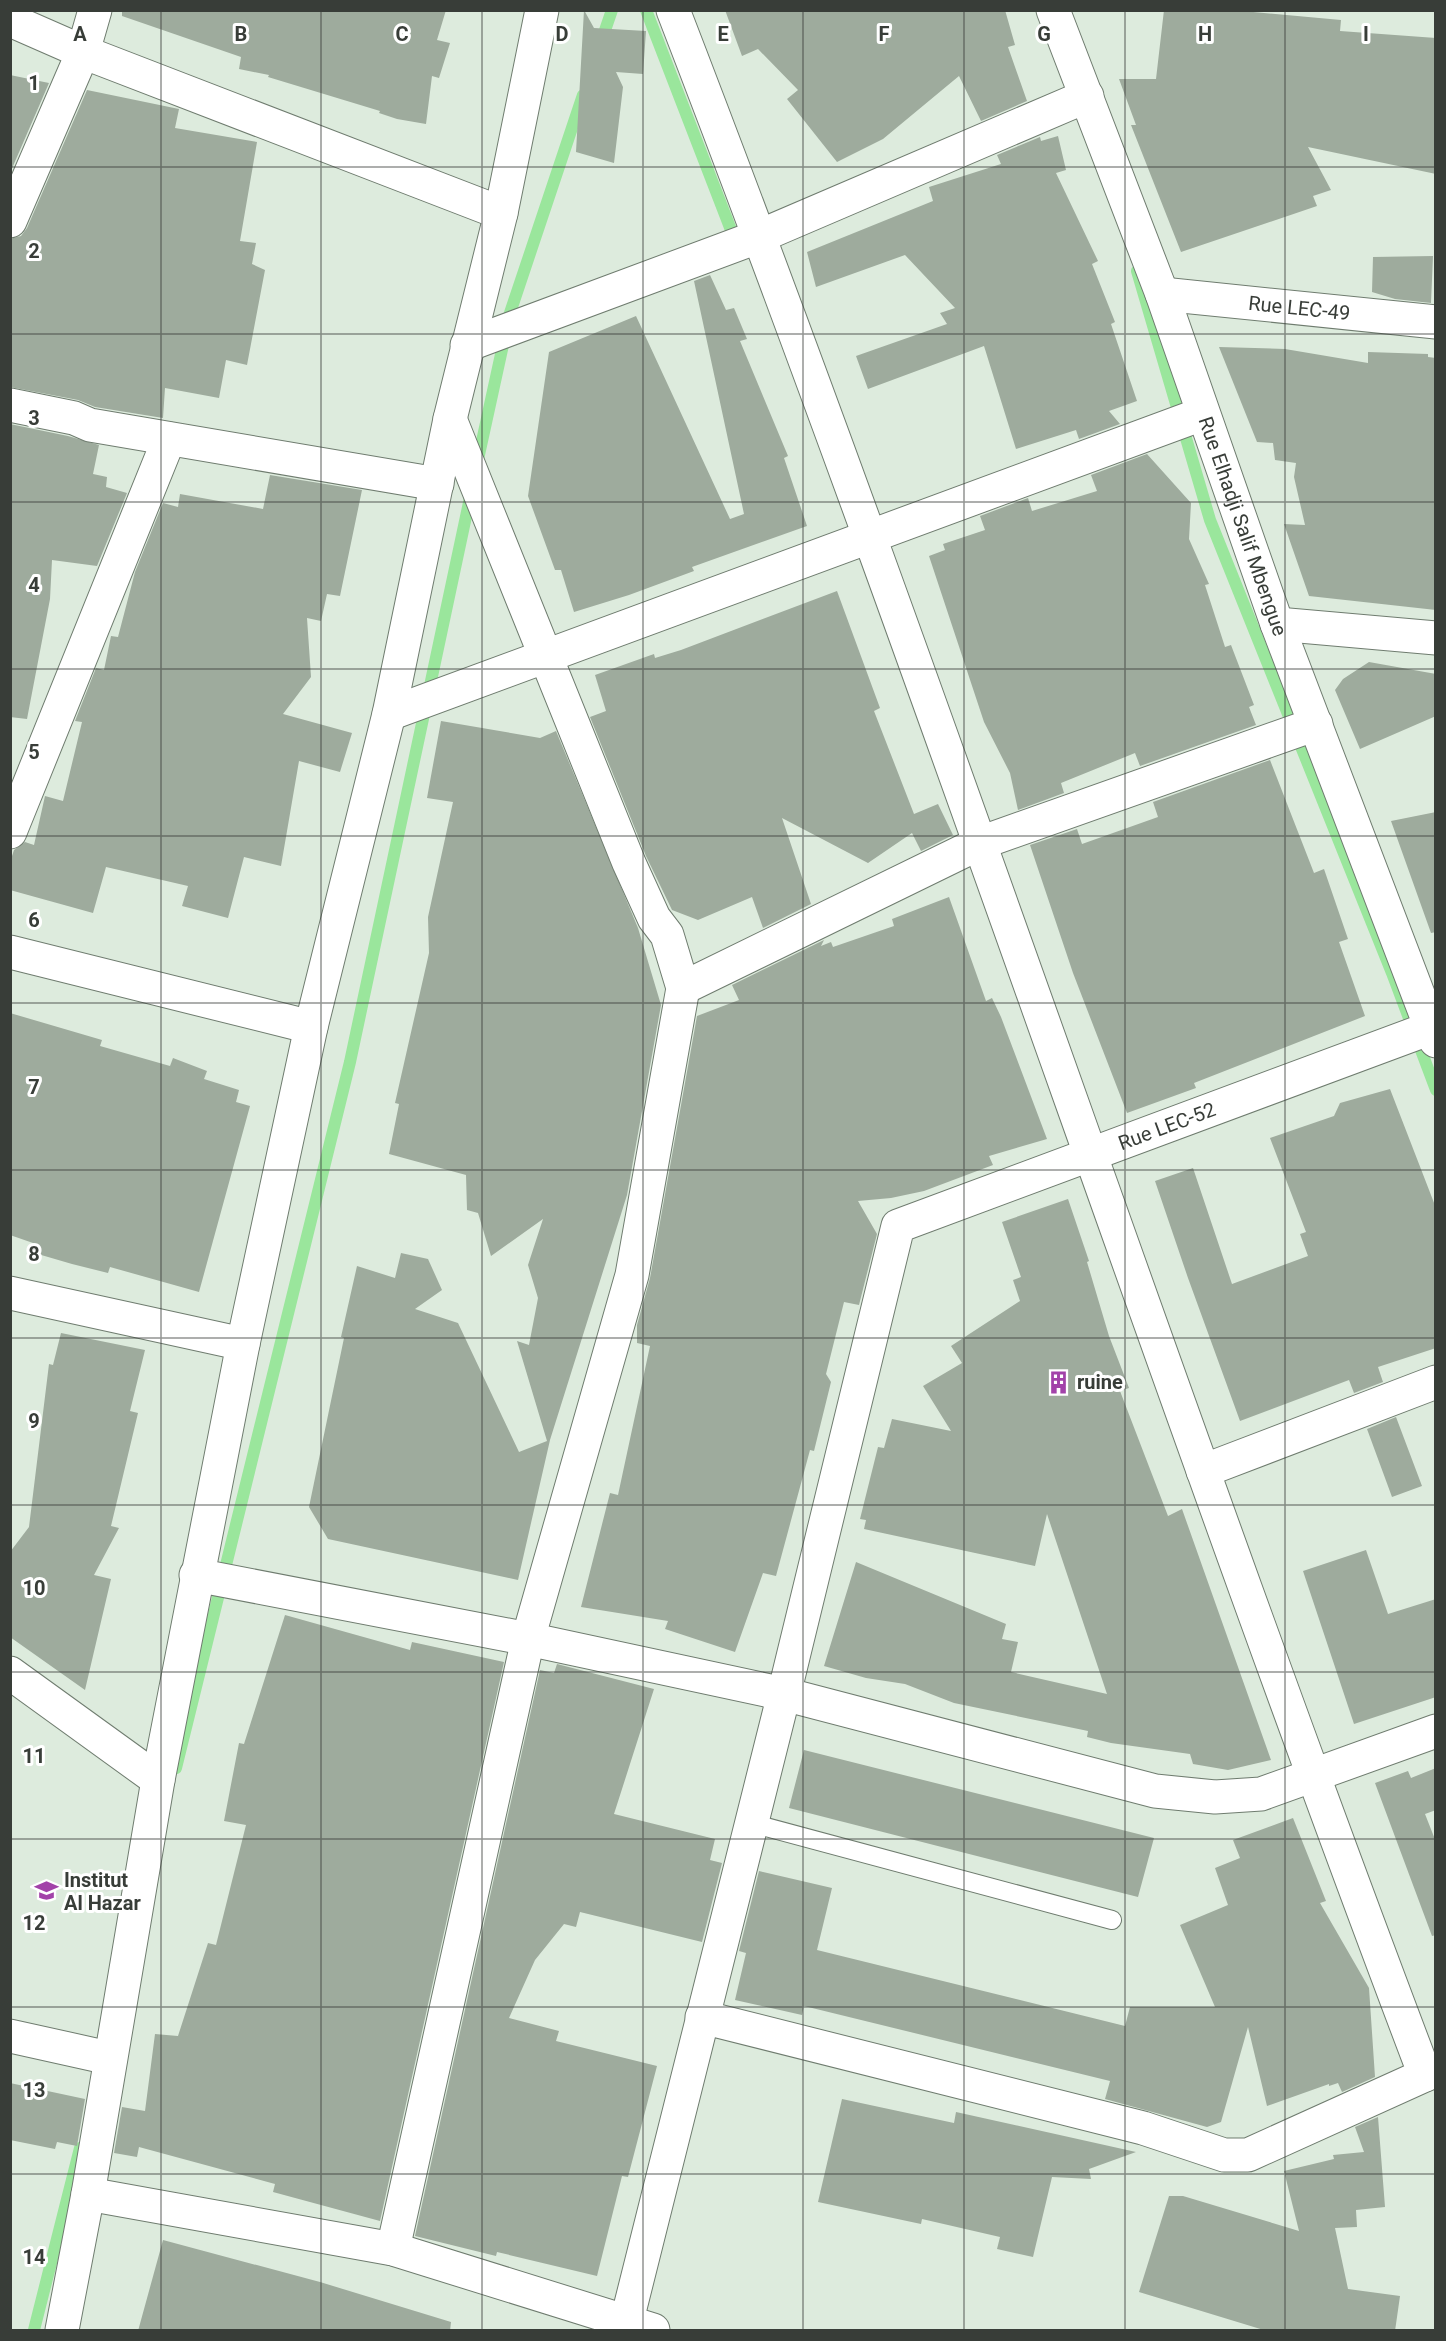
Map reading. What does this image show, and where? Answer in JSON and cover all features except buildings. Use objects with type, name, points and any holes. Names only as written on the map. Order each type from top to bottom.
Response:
[{"type":"street","points":[[10,221],[83,52],[95,10]]},
{"type":"street","points":[[62,2331],[88,2194],[109,2058],[158,1780],[196,1575],[243,1344],[310,1027],[389,714],[450,419],[501,213],[542,10]]},
{"type":"street","points":[[673,10],[760,236],[870,537],[1092,1154],[1311,1774],[1430,2072],[1248,2154],[1224,2156],[1143,2128],[702,2017]]},
{"type":"street","name":"Rue Elhadji Salif Mbengue","points":[[1053,10],[1162,294],[1277,624],[1434,1032]]},
{"type":"street","points":[[10,20],[83,52],[501,213]]},
{"type":"street","points":[[467,345],[760,236],[1087,96]]},
{"type":"street","name":"Rue LEC-49","points":[[1162,294],[1436,322]]},
{"type":"street","points":[[10,405],[74,417],[90,425],[437,484]]},
{"type":"street","points":[[389,714],[1202,414]]},
{"type":"street","points":[[393,2248],[528,1639],[632,1275],[683,988],[667,935],[654,918],[629,863],[450,419]]},
{"type":"street","points":[[10,832],[169,439]]},
{"type":"street","points":[[1277,624],[1436,639]]},
{"type":"street","points":[[683,988],[980,843],[1316,724]]},
{"type":"street","points":[[10,952],[310,1027]]},
{"type":"street","name":"Rue LEC-52","points":[[784,1694],[898,1226],[1434,1032]]},
{"type":"street","points":[[10,1293],[243,1344]]},
{"type":"street","points":[[1203,1471],[1436,1382]]},
{"type":"street","points":[[196,1575],[528,1639],[784,1694],[1155,1791],[1215,1797],[1261,1794],[1311,1774],[1436,1731]]},
{"type":"street","points":[[10,1673],[158,1780]]},
{"type":"street","points":[[88,2194],[393,2248],[640,2327],[702,2017],[784,1694]]},
{"type":"street","points":[[10,2036],[109,2058]]},
{"type":"lane","points":[[751,1823],[1112,1920]]},
{"type":"waterway","points":[[601,42],[612,10]]},
{"type":"waterway","points":[[646,10],[736,243]]},
{"type":"waterway","points":[[477,464],[510,313],[583,95]]},
{"type":"waterway","points":[[1137,271],[1210,520],[1392,973],[1436,1090]]},
{"type":"waterway","points":[[176,1768],[350,1062],[471,493]]},
{"type":"waterway","points":[[34,2330],[80,2148]]},
{"type":"place","name":"ruine","points":[[1059,1382]]},
{"type":"place","name":"Institut Al Hazar","points":[[46,1891]]}]
